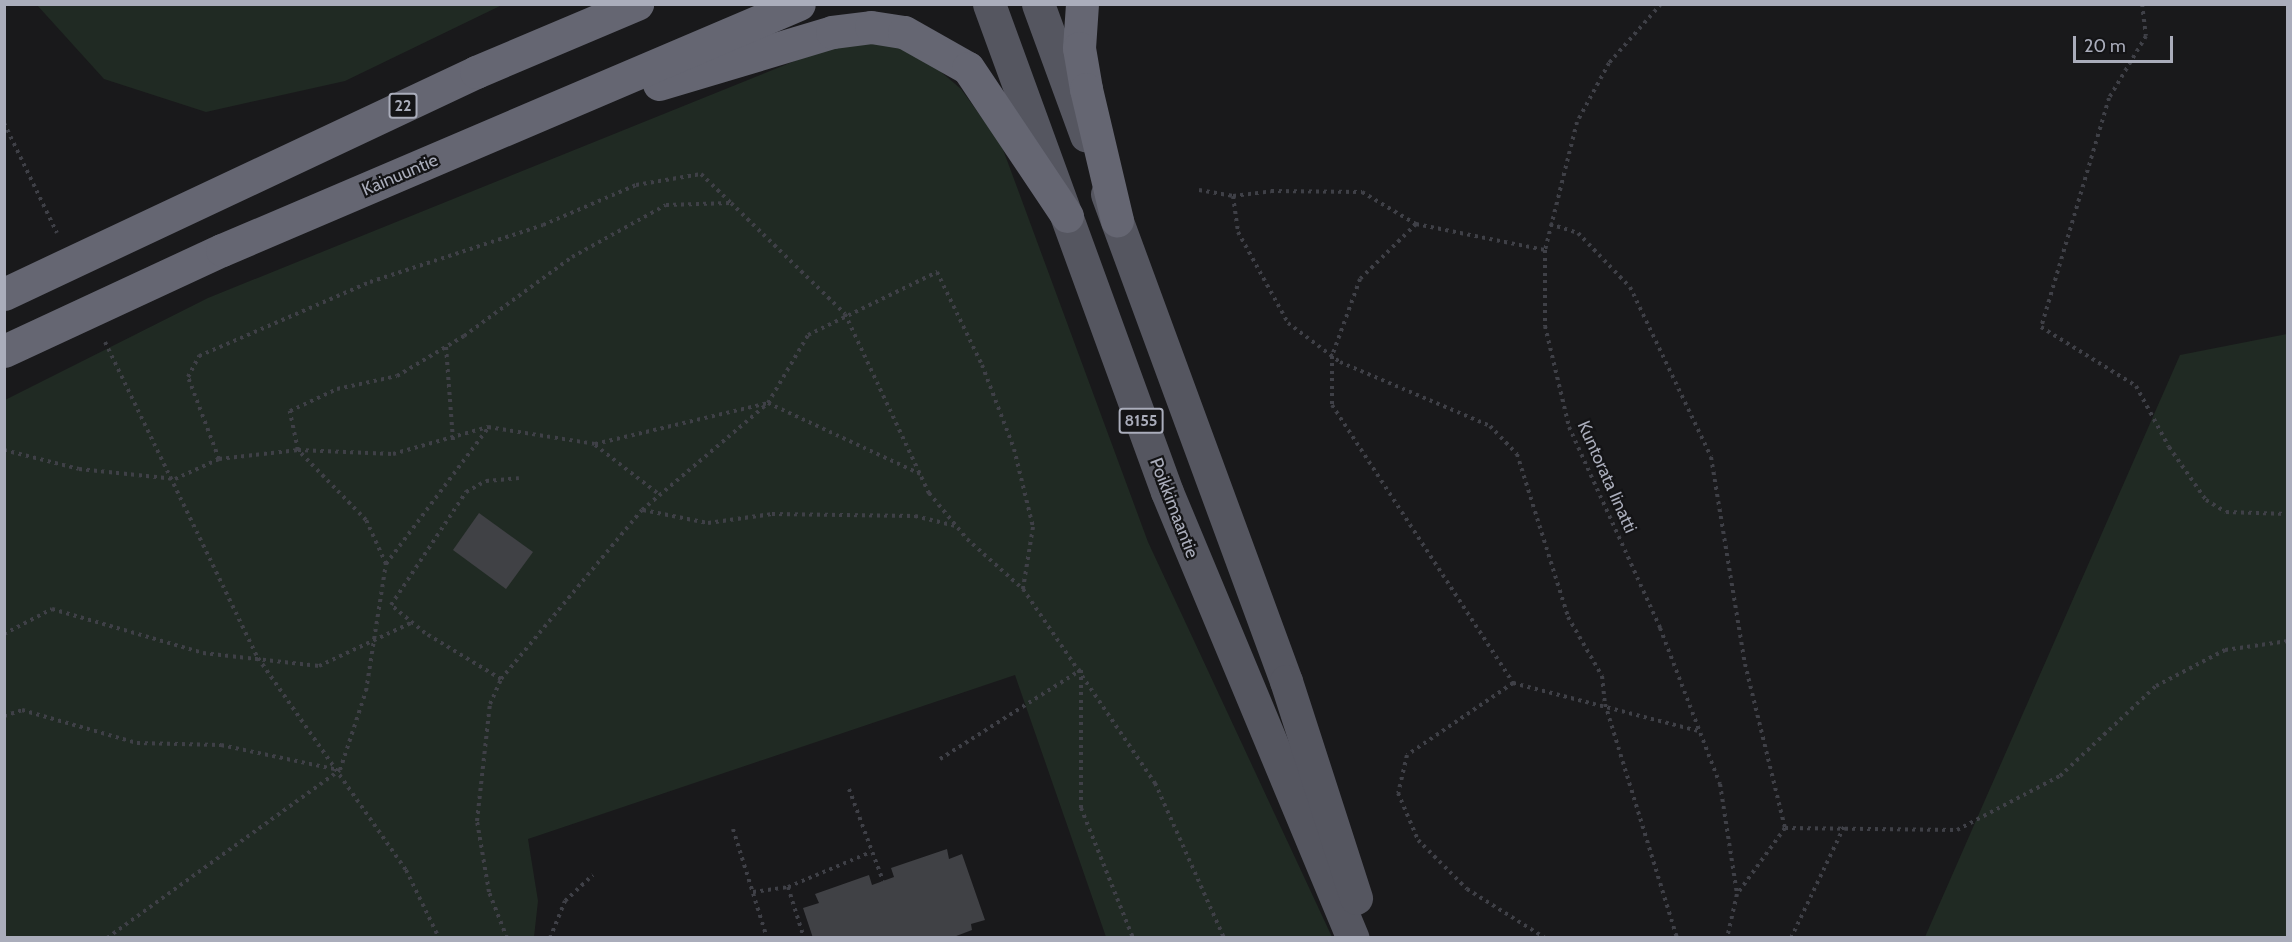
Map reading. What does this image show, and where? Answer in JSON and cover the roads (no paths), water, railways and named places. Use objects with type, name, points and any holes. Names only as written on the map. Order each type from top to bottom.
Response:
[{"type":"highway","points":[[561,37],[613,4]]},
{"type":"highway","name":"22","points":[[4,294],[637,4]]},
{"type":"highway","name":"Kainuuntie","points":[[4,351],[491,136],[799,4]]},
{"type":"highway","points":[[1082,4],[1079,48],[1117,220]]},
{"type":"highway","points":[[491,136],[832,32],[871,27],[904,32],[968,68],[1067,216]]},
{"type":"main road","name":"Poikkimaantie","points":[[989,4],[1189,547],[1353,938]]},
{"type":"main road","name":"8155","points":[[1038,4],[1286,681],[1367,938]]}]
